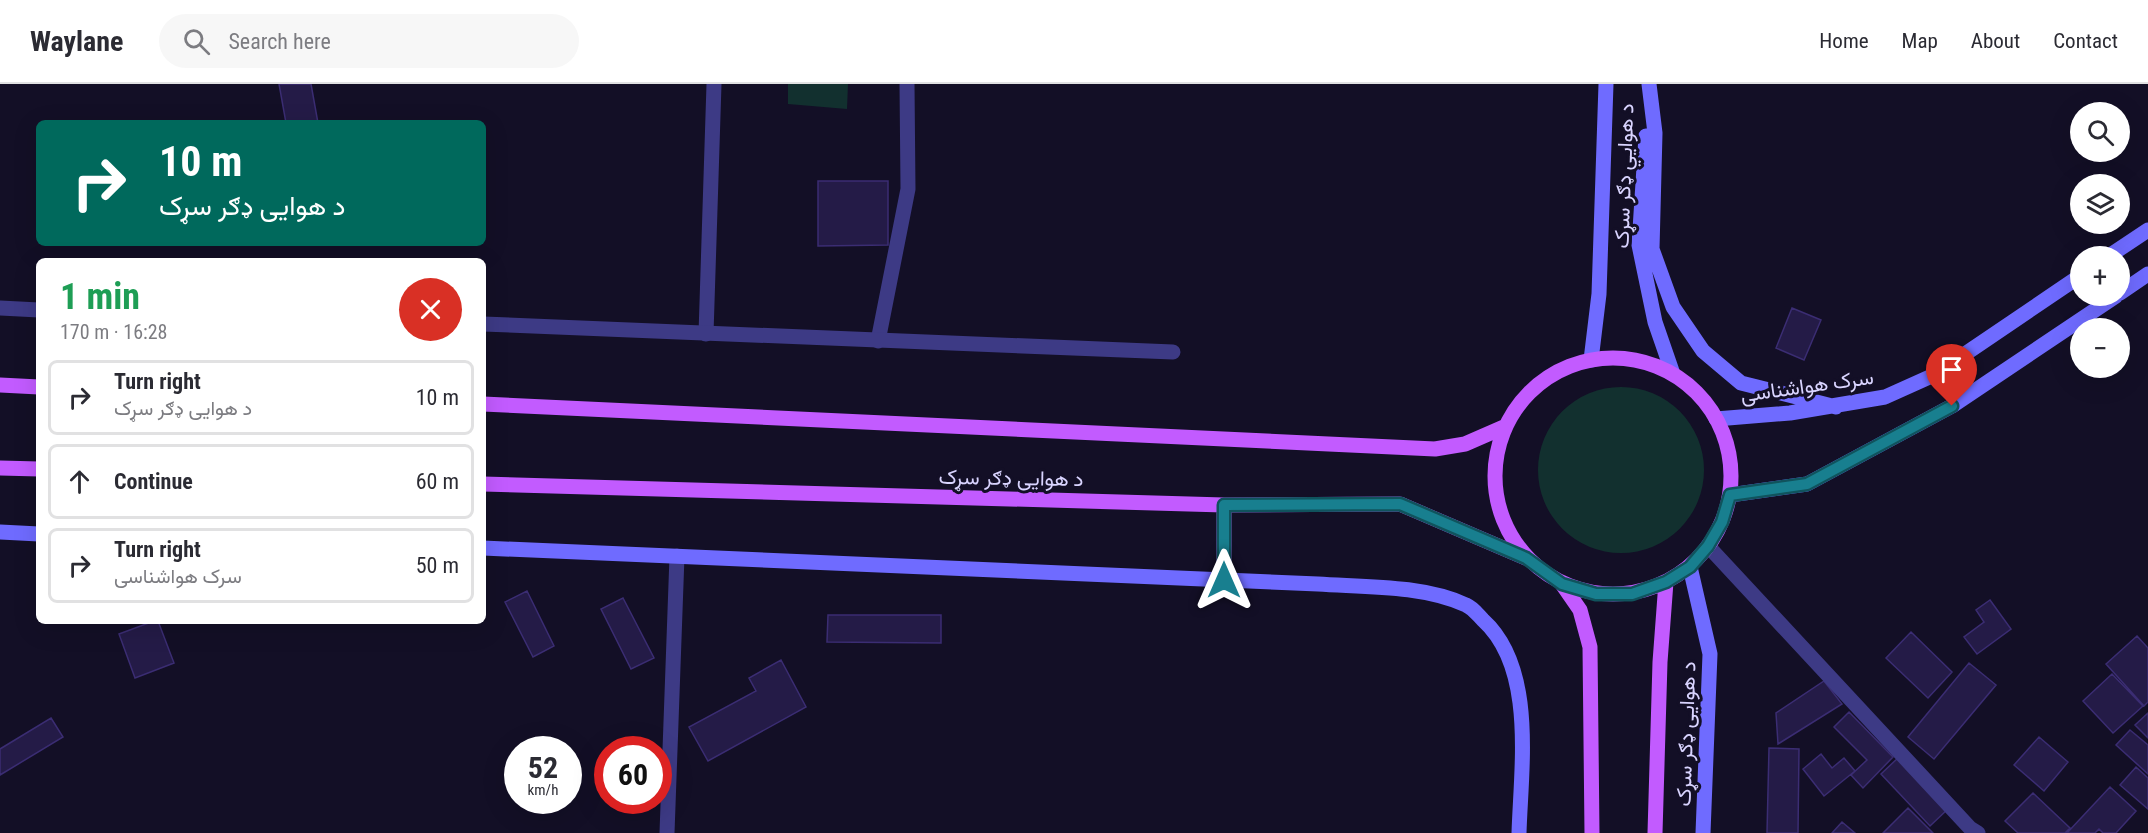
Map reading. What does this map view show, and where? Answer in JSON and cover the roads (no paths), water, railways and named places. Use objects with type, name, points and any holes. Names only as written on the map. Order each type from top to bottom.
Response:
[{"type":"main road","name":"د هوايي ډګر سړک","points":[[1591,360],[1599,294],[1606,84]]},
{"type":"main road","name":"د هوايي ډګر سړک","points":[[1649,84],[1639,245],[1655,322],[1673,374]]},
{"type":"main road","points":[[1649,84],[1655,134],[1652,249],[1673,307],[1703,351],[1741,383],[1836,407]]},
{"type":"main road","points":[[2124,246],[2148,230]]},
{"type":"main road","points":[[2130,286],[2148,274]]},
{"type":"main road","name":"سرک هواشناسی","points":[[1716,419],[1836,407],[1885,397],[1934,375],[2070,283]]},
{"type":"main road","points":[[1730,495],[1807,484],[1952,406],[2100,306]]},
{"type":"main road","points":[[1619,358],[1638,361],[1673,374],[1696,391],[1716,419],[1726,439],[1730,457],[1730,495],[1722,522],[1708,546],[1690,567],[1666,582],[1632,594],[1596,594],[1562,584],[1526,558],[1506,530],[1495,496],[1495,461],[1504,427],[1519,403],[1540,383],[1564,368],[1591,360],[1619,358]]},
{"type":"main road","points":[[0,385],[36,387]]},
{"type":"main road","points":[[486,404],[1435,449],[1466,444],[1504,427]]},
{"type":"main road","points":[[0,468],[36,469]]},
{"type":"main road","name":"د هوایی ډګر سړک","points":[[486,484],[1224,505],[1400,504],[1526,558]]},
{"type":"main road","points":[[1224,505],[1224,580]]},
{"type":"main road","points":[[0,532],[36,534]]},
{"type":"main road","points":[[486,548],[1413,590],[1468,605],[1498,633],[1516,670],[1522,737],[1520,833]]},
{"type":"main road","name":"د هوایی ډګر سړک","points":[[1690,567],[1710,654],[1703,833]]},
{"type":"main road","points":[[1654,833],[1659,685],[1666,582]]},
{"type":"main road","points":[[1562,584],[1580,610],[1590,647],[1592,833]]},
{"type":"street","points":[[706,334],[714,84]]},
{"type":"street","points":[[878,341],[908,189],[907,84]]},
{"type":"street","points":[[0,308],[36,310]]},
{"type":"street","points":[[486,324],[1173,352]]},
{"type":"street","points":[[1708,546],[1970,828],[1978,833]]},
{"type":"street","points":[[667,833],[677,556]]}]
